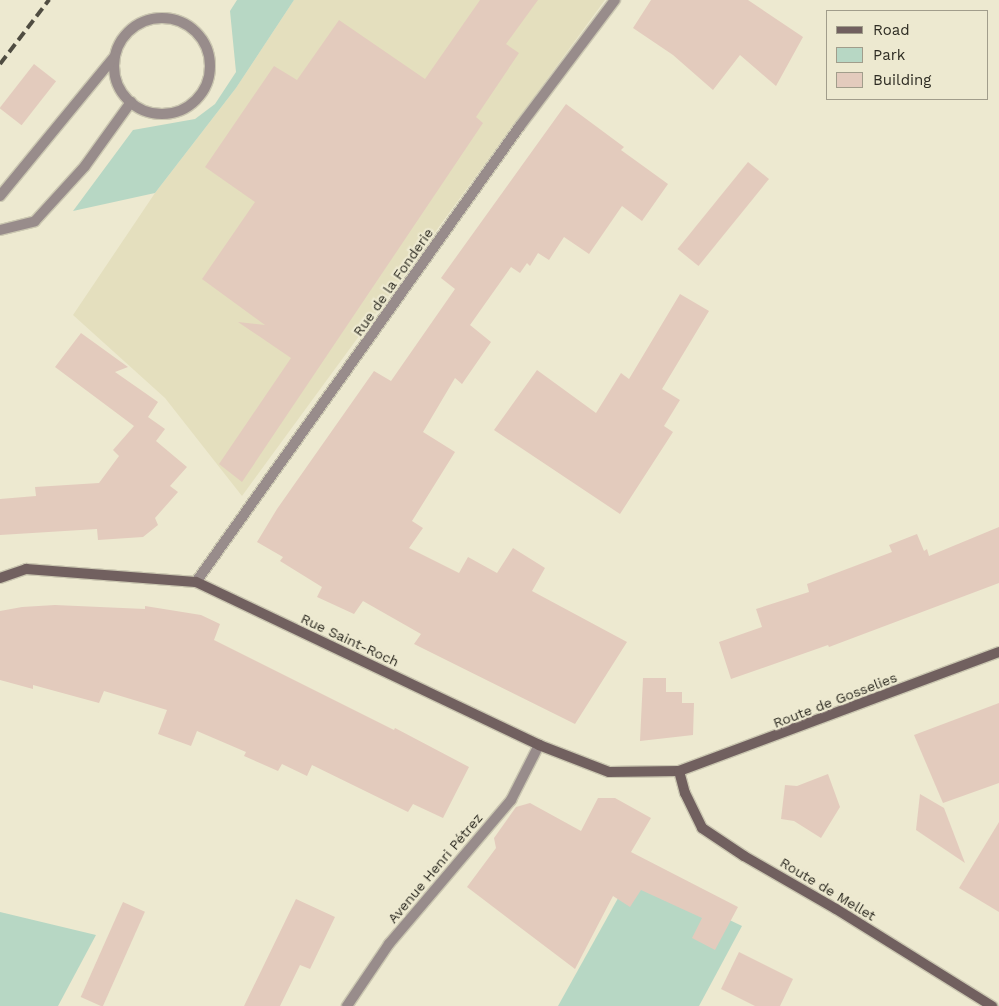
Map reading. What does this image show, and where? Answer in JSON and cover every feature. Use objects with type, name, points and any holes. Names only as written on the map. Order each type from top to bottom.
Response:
[{"type":"main road","name":"Rue Saint-Roch","points":[[0,578],[26,569],[196,582],[539,746],[609,772],[679,771]]},
{"type":"main road","name":"Route de Gosselies","points":[[679,771],[999,652]]},
{"type":"main road","name":"Route de Mellet","points":[[679,771],[685,793],[702,828],[744,856],[836,909],[992,1006]]},
{"type":"street","name":"Rue de la Fonderie","points":[[196,582],[520,126],[615,0]]},
{"type":"street","points":[[158,18],[174,19],[188,25],[200,36],[207,50],[210,65],[208,81],[201,95],[189,106],[175,112],[159,114],[144,110],[131,102],[120,90],[114,75],[119,44],[129,31],[142,22],[158,18]]},
{"type":"street","points":[[0,196],[116,56]]},
{"type":"street","points":[[0,230],[35,221],[85,166],[131,102]]},
{"type":"street","name":"Avenue Henri Pétrez","points":[[347,1006],[389,944],[510,800],[539,746]]},
{"type":"shaded area","points":[[294,0],[605,0],[242,496],[165,398],[73,315],[155,193],[236,88]]},
{"type":"green space","points":[[237,0],[294,0],[236,88],[155,193],[73,211],[133,130],[195,119],[215,104],[236,72],[230,11]]},
{"type":"green space","points":[[632,873],[742,926],[699,1006],[558,1006]]},
{"type":"green space","points":[[0,912],[96,935],[58,1006],[0,1006]]},
{"type":"building","points":[[480,0],[538,0],[506,44],[519,53],[476,117],[483,123],[242,482],[219,464],[291,358],[238,322],[265,325],[202,279],[255,202],[205,167],[274,66],[297,80],[339,20],[425,79]]},
{"type":"building","points":[[651,0],[748,0],[803,37],[776,86],[740,55],[713,90],[673,55],[633,28]]},
{"type":"building","points":[[34,64],[56,81],[22,125],[0,108]]},
{"type":"building","points":[[566,104],[624,147],[621,150],[668,184],[642,221],[622,206],[589,254],[564,237],[549,260],[538,253],[530,266],[527,263],[520,273],[511,267],[470,325],[491,342],[462,384],[455,378],[423,432],[455,452],[412,521],[423,528],[409,548],[459,573],[468,557],[497,573],[513,548],[545,568],[532,591],[627,642],[575,724],[414,644],[421,634],[363,601],[354,614],[317,597],[322,587],[280,561],[283,557],[257,542],[277,509],[374,371],[391,381],[455,289],[441,278]]},
{"type":"building","points":[[748,162],[769,179],[698,266],[678,249]]},
{"type":"building","points":[[680,294],[709,311],[662,389],[680,400],[664,426],[673,432],[620,514],[494,430],[537,370],[596,413],[621,373],[629,379]]},
{"type":"building","points":[[81,333],[128,367],[115,372],[158,402],[148,417],[165,429],[156,441],[187,467],[170,486],[178,492],[155,518],[158,525],[143,537],[98,540],[97,529],[0,535],[0,499],[36,496],[35,487],[99,483],[119,456],[113,450],[134,426],[55,367]]},
{"type":"building","points":[[999,527],[999,583],[829,647],[828,645],[731,679],[719,642],[762,627],[756,609],[809,592],[807,584],[892,552],[889,545],[917,534],[924,551],[927,549],[929,556]]},
{"type":"building","points":[[55,605],[145,609],[145,606],[201,615],[220,624],[214,640],[394,730],[395,728],[469,767],[443,818],[413,804],[408,812],[312,765],[307,776],[282,764],[278,771],[244,756],[246,752],[197,731],[191,746],[158,734],[167,710],[104,691],[99,703],[33,685],[33,689],[0,680],[0,611],[22,607]]},
{"type":"building","points":[[643,678],[666,678],[666,692],[682,692],[682,703],[694,703],[693,735],[640,741]]},
{"type":"building","points":[[999,703],[999,783],[943,803],[914,735]]},
{"type":"building","points":[[828,774],[840,807],[821,838],[794,821],[781,819],[785,785],[797,786]]},
{"type":"building","points":[[920,794],[944,808],[965,863],[916,830]]},
{"type":"building","points":[[598,798],[615,798],[651,818],[631,852],[738,907],[715,950],[692,938],[702,918],[641,890],[630,907],[613,896],[575,969],[467,887],[496,848],[494,838],[516,807],[530,803],[581,831]]},
{"type":"building","points":[[999,822],[999,912],[959,888]]},
{"type":"building","points":[[296,899],[335,917],[310,969],[300,965],[280,1006],[244,1006]]},
{"type":"building","points":[[123,902],[145,912],[103,1006],[81,997]]},
{"type":"building","points":[[739,952],[793,979],[780,1006],[755,1006],[721,989]]},
{"type":"railway","points":[[0,64],[49,0]]}]
